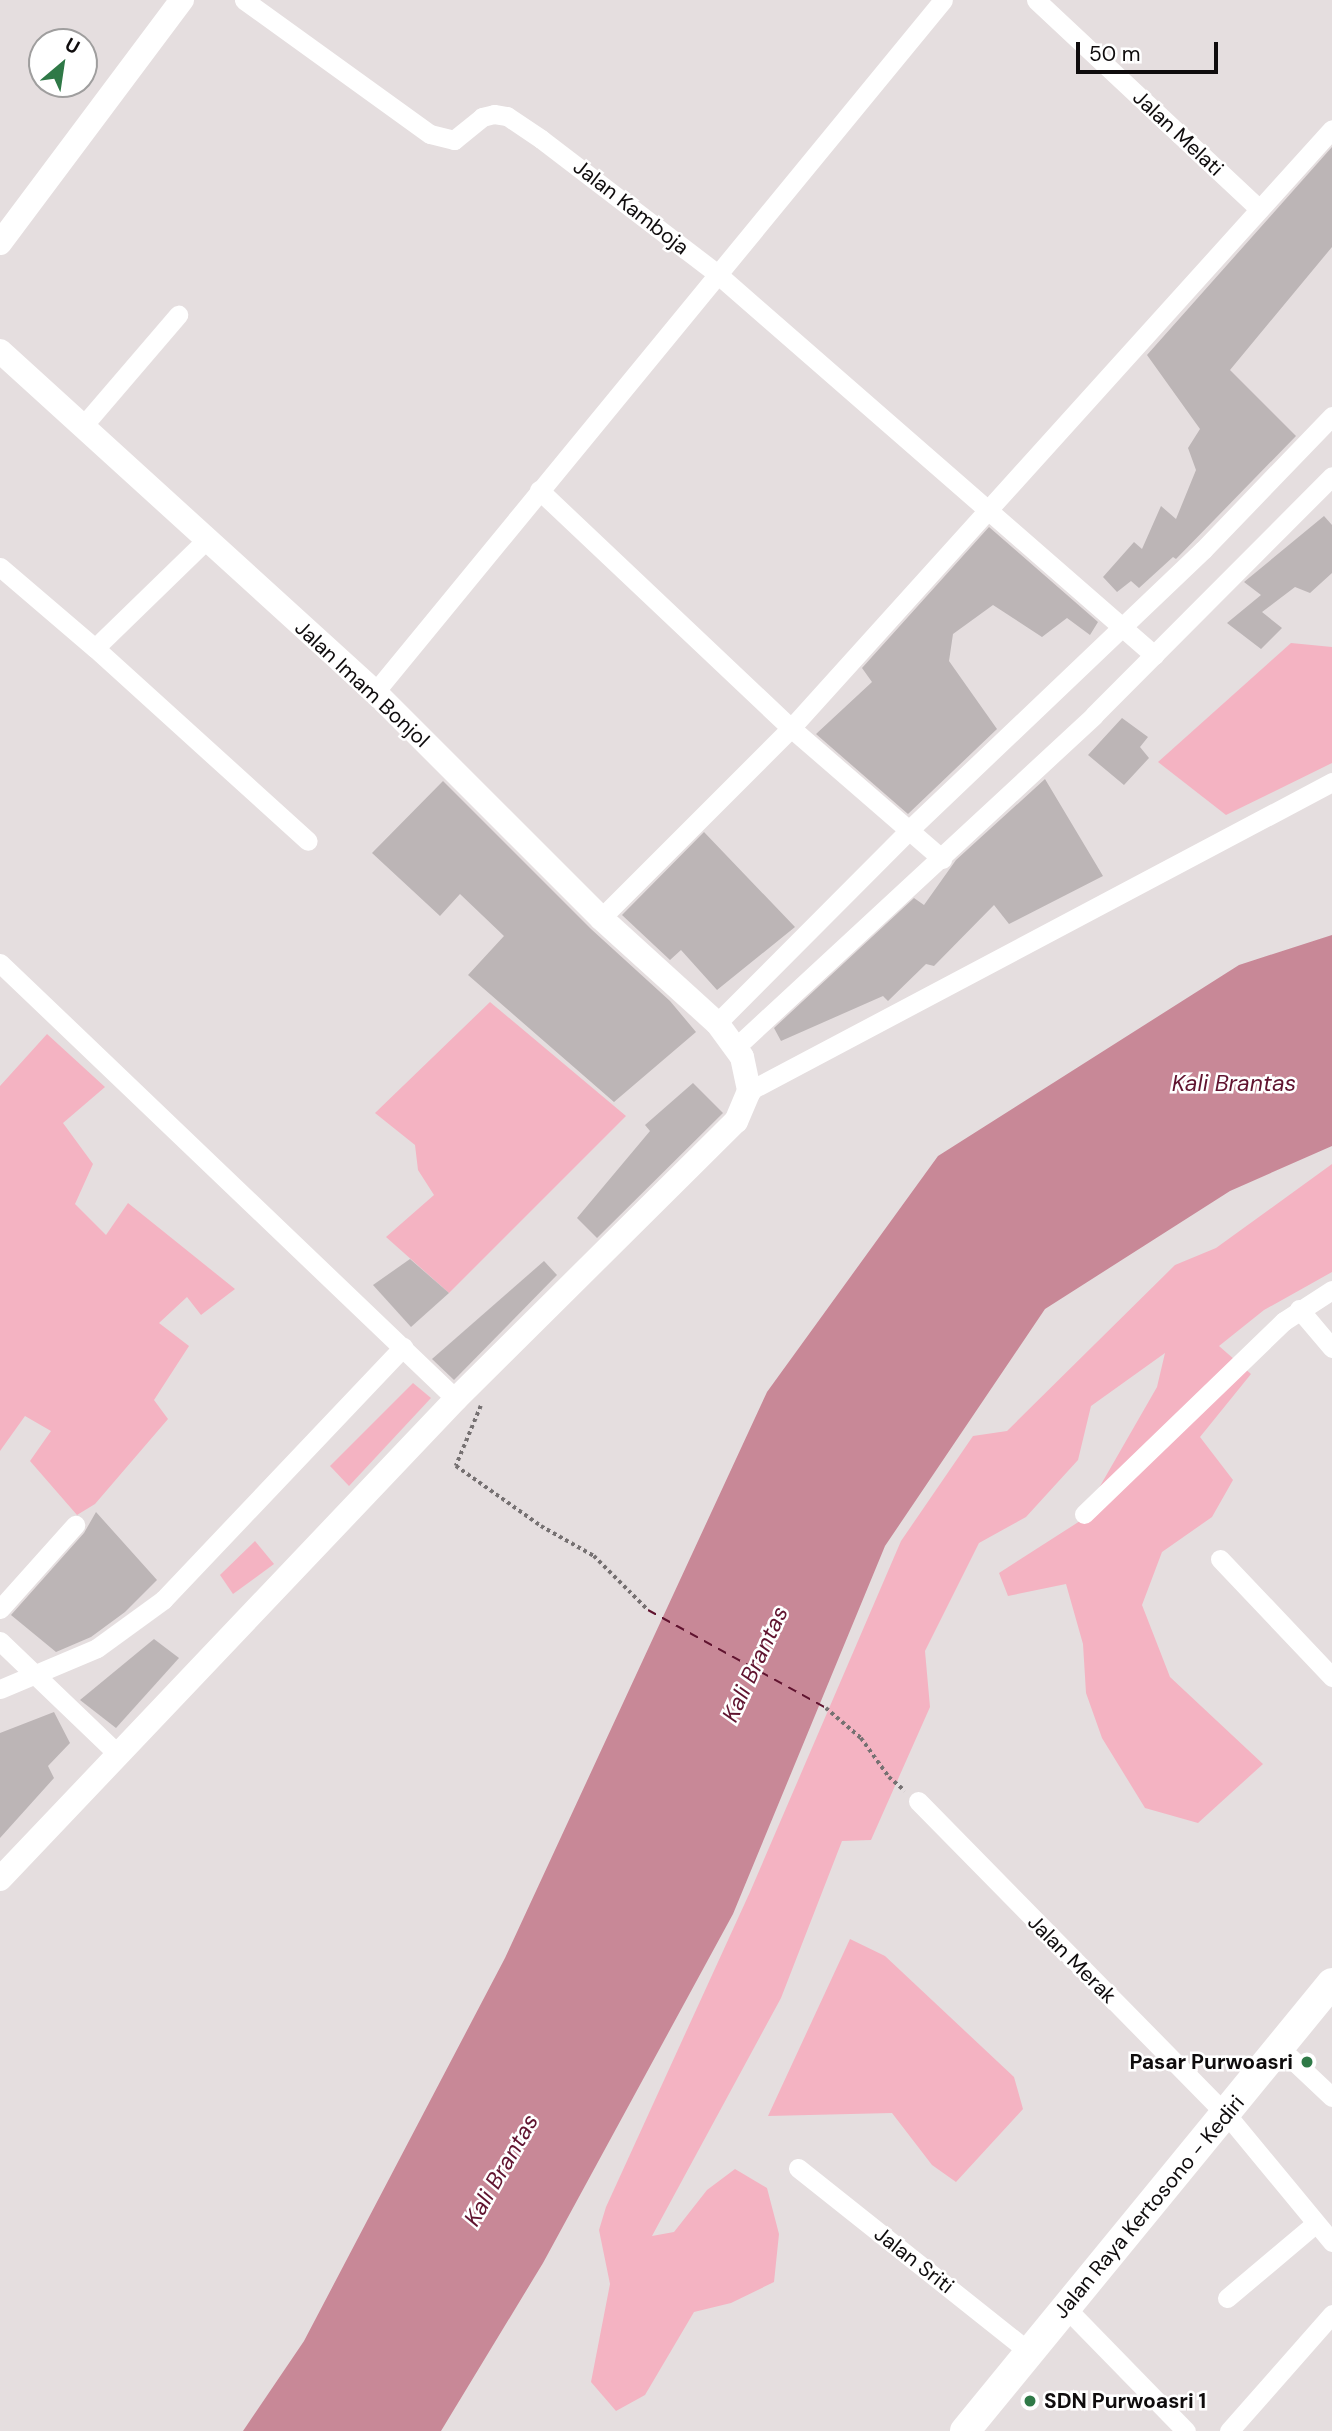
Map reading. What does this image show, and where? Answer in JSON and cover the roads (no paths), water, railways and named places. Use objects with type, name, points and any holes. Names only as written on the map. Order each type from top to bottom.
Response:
[{"type":"highway","name":"Jalan Raya Kertosono - Kediri","points":[[965,2431],[1065,2307],[1227,2115],[1332,1983]]},
{"type":"main road","points":[[0,243],[182,0]]},
{"type":"main road","name":"Jalan Imam Bonjol","points":[[0,351],[375,692],[601,918],[727,1035]]},
{"type":"main road","points":[[0,1879],[456,1399],[736,1121],[749,1090],[727,1035]]},
{"type":"street","name":"Jalan Kamboja","points":[[244,0],[430,134],[454,140],[482,117],[507,117],[715,272],[991,509],[1154,655]]},
{"type":"street","points":[[375,692],[715,272],[943,0]]},
{"type":"street","name":"Jalan Melati","points":[[1036,0],[1259,209]]},
{"type":"street","points":[[601,918],[791,728],[1332,129]]},
{"type":"street","points":[[82,427],[178,315]]},
{"type":"street","points":[[727,1035],[1122,625],[1332,416]]},
{"type":"street","points":[[727,1035],[943,859],[1154,655],[1332,476]]},
{"type":"street","points":[[539,490],[791,728],[943,859]]},
{"type":"street","points":[[95,648],[206,540]]},
{"type":"street","points":[[0,567],[95,648],[308,841]]},
{"type":"street","points":[[749,1090],[1332,782]]},
{"type":"street","points":[[0,963],[430,1371],[456,1399]]},
{"type":"street","points":[[1084,1514],[1299,1309],[1332,1290]]},
{"type":"street","points":[[1299,1309],[1332,1348]]},
{"type":"street","points":[[0,1689],[97,1648],[163,1600],[409,1352]]},
{"type":"street","points":[[0,1609],[75,1525]]},
{"type":"street","points":[[1220,1559],[1332,1677]]},
{"type":"street","points":[[0,1641],[117,1754]]},
{"type":"street","name":"Jalan Merak","points":[[918,1801],[1227,2115],[1332,2242]]},
{"type":"street","points":[[1281,2049],[1332,2097]]},
{"type":"street","name":"Jalan Sriti","points":[[798,2168],[1029,2352]]},
{"type":"street","points":[[1227,2298],[1316,2223]]},
{"type":"street","points":[[1065,2307],[1186,2431]]},
{"type":"street","points":[[1229,2431],[1268,2391],[1332,2314]]},
{"type":"water","name":"Kali Brantas","points":[[1332,935],[1332,1146],[1230,1191],[1045,1309],[885,1546],[733,1914],[543,2263],[441,2431],[243,2431],[304,2341],[505,1958],[767,1392],[938,1156],[1239,965]]},
{"type":"place","name":"Pasar Purwoasri","points":[[1307,2062]]},
{"type":"place","name":"SDN Purwoasri 1","points":[[1030,2401]]}]
